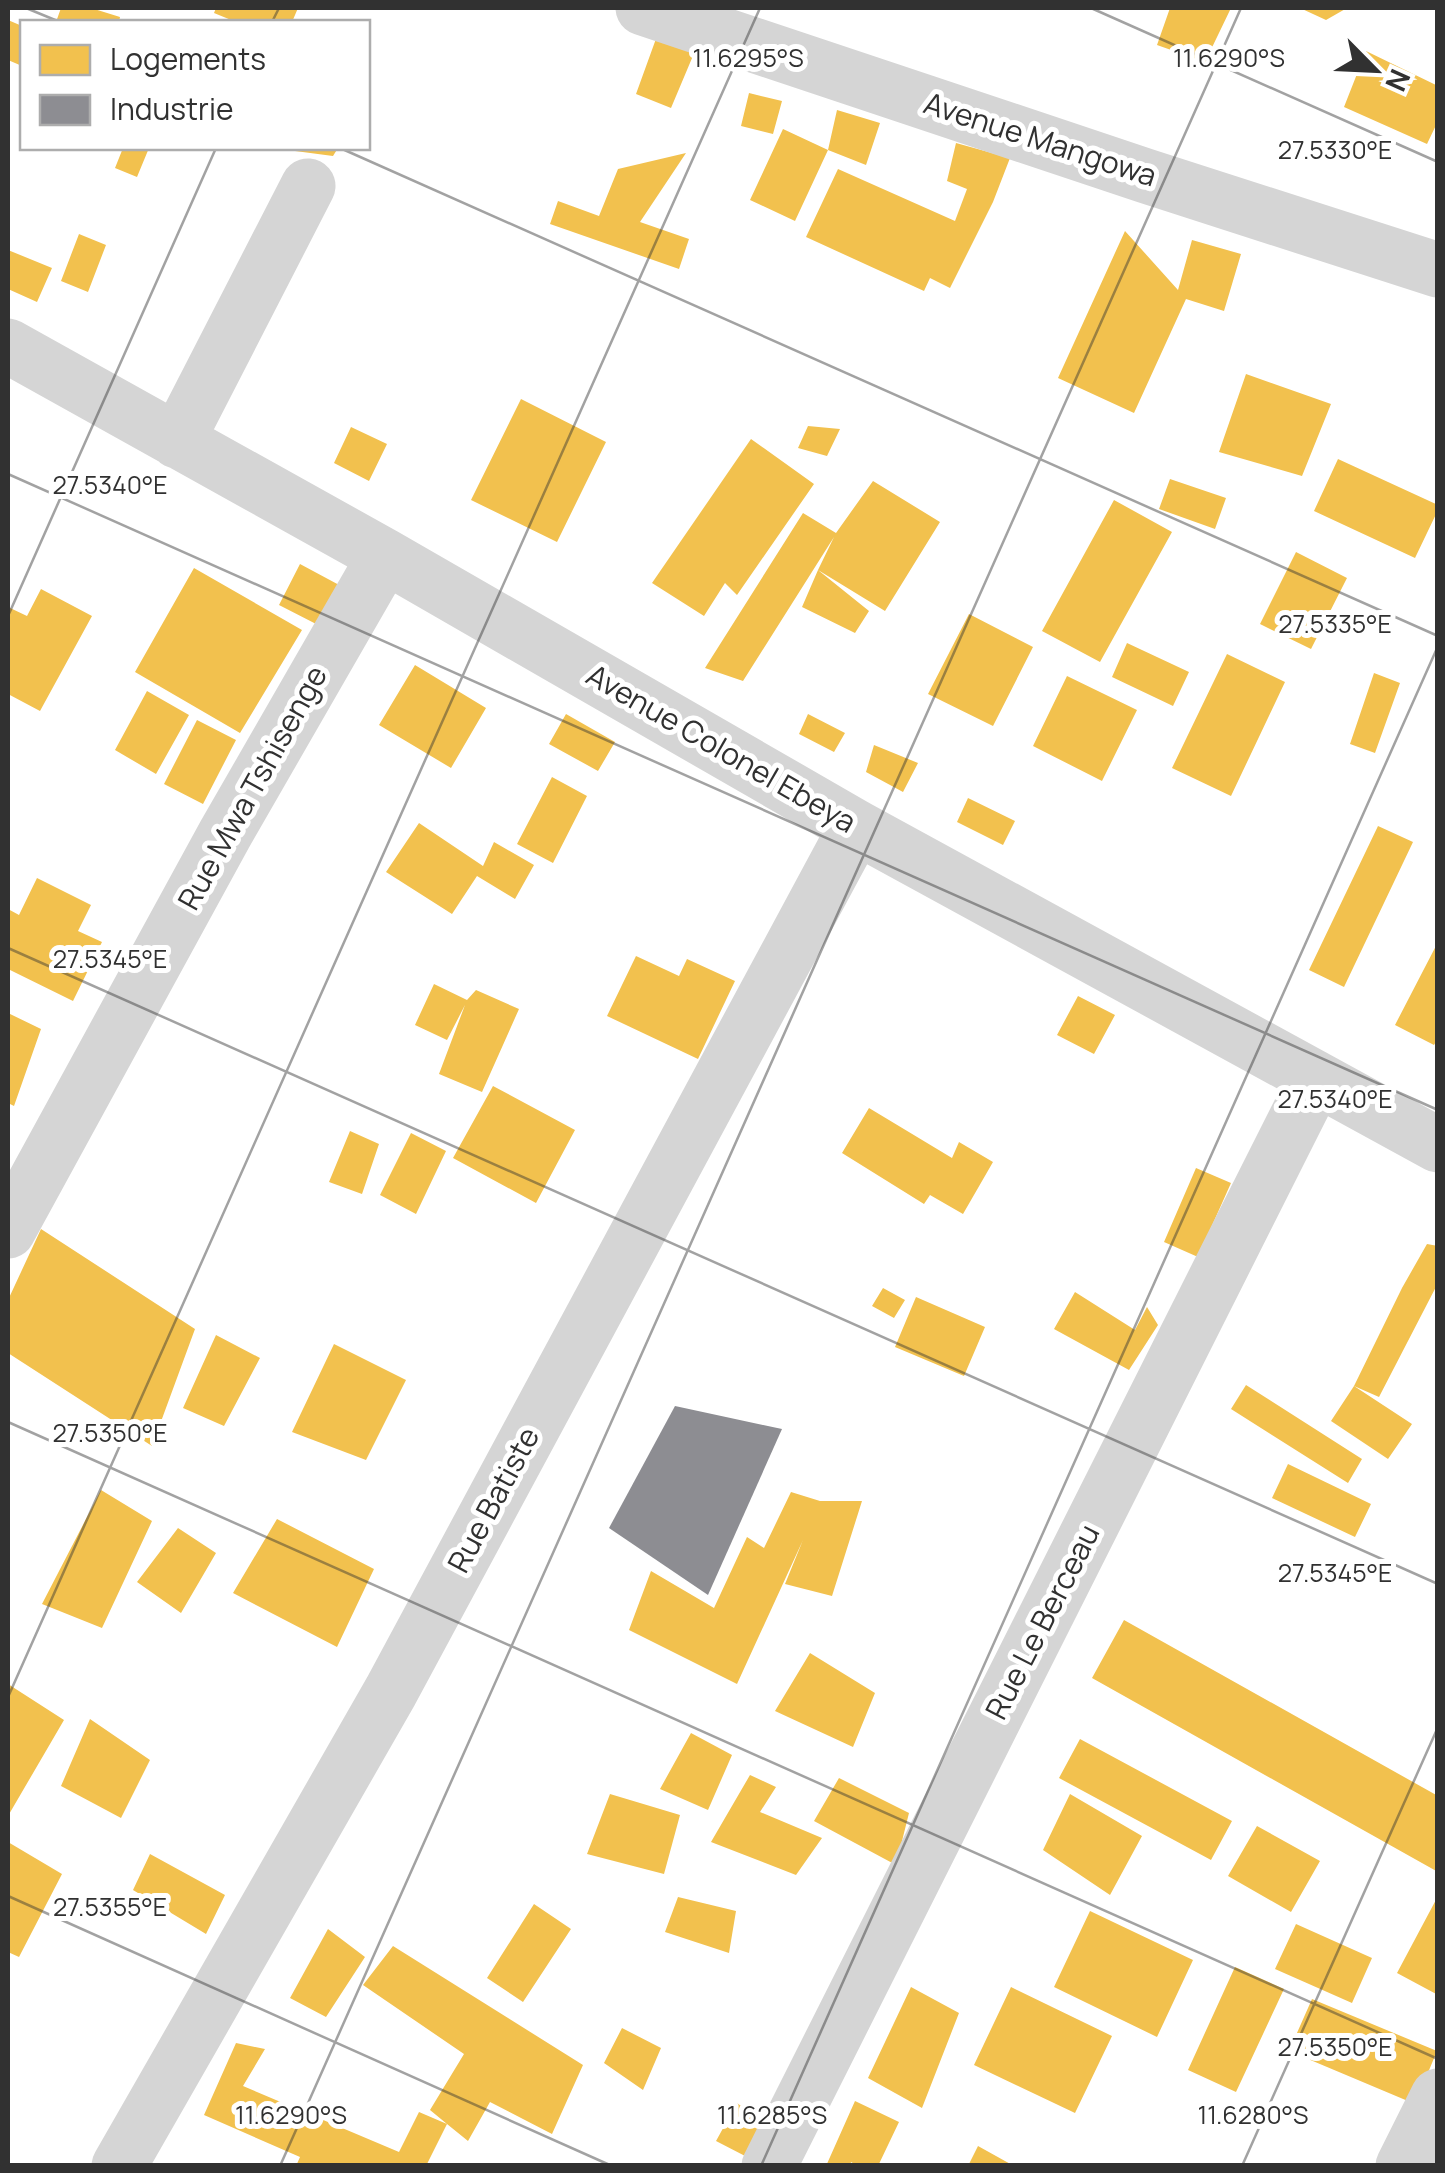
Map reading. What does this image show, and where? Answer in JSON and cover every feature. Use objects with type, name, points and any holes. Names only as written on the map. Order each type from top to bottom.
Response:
[{"type":"street","name":"Avenue Mangowa","points":[[643,8],[1438,270]]},
{"type":"street","points":[[177,441],[308,186]]},
{"type":"street","name":"Avenue Colonel Ebeya","points":[[8,346],[856,826],[1438,1145]]},
{"type":"street","name":"Rue Mwa Tshisenge","points":[[8,1231],[225,834],[384,556]]},
{"type":"street","name":"Rue Batiste","points":[[120,2166],[391,1692],[856,826]]},
{"type":"street","name":"Rue Le Berceau","points":[[769,2166],[1316,1079]]},
{"type":"street","points":[[1403,2166],[1438,2096]]},
{"type":"building: Logements","points":[[61,8],[91,8],[120,17],[119,20],[57,20]]},
{"type":"building: Logements","points":[[216,8],[298,8],[293,20],[231,20],[214,13]]},
{"type":"building: Logements","points":[[1170,8],[1231,8],[1205,62],[1157,45]]},
{"type":"building: Logements","points":[[1300,8],[1347,8],[1326,20]]},
{"type":"building: Logements","points":[[8,20],[20,25],[20,65],[8,60]]},
{"type":"building: Logements","points":[[657,36],[695,51],[671,108],[636,94]]},
{"type":"building: Logements","points":[[1366,51],[1438,86],[1438,121],[1427,144],[1344,107]]},
{"type":"building: Logements","points":[[749,93],[782,101],[773,134],[741,126]]},
{"type":"building: Logements","points":[[837,110],[880,123],[866,165],[828,150]]},
{"type":"building: Logements","points":[[783,129],[828,150],[795,221],[750,200]]},
{"type":"building: Logements","points":[[956,143],[1010,158],[993,202],[950,288],[930,278],[924,291],[806,237],[838,169],[955,221],[967,189],[947,181]]},
{"type":"building: Logements","points":[[122,150],[148,150],[137,177],[115,168]]},
{"type":"building: Logements","points":[[292,150],[337,150],[333,156]]},
{"type":"building: Logements","points":[[686,153],[640,222],[689,239],[679,269],[550,224],[558,201],[599,216],[618,169]]},
{"type":"building: Logements","points":[[1125,231],[1178,290],[1192,240],[1241,254],[1224,311],[1186,299],[1134,413],[1058,378]]},
{"type":"building: Logements","points":[[79,234],[106,245],[88,292],[61,281]]},
{"type":"building: Logements","points":[[8,250],[52,268],[37,302],[8,289]]},
{"type":"building: Logements","points":[[1246,374],[1331,404],[1302,476],[1219,452]]},
{"type":"building: Logements","points":[[521,399],[606,442],[557,542],[471,500]]},
{"type":"building: Logements","points":[[808,426],[840,429],[827,456],[798,448]]},
{"type":"building: Logements","points":[[351,427],[387,444],[369,481],[334,463]]},
{"type":"building: Logements","points":[[751,439],[814,484],[737,595],[725,583],[704,616],[652,583]]},
{"type":"building: Logements","points":[[1338,459],[1438,505],[1415,558],[1314,511]]},
{"type":"building: Logements","points":[[1170,479],[1226,498],[1215,529],[1159,509]]},
{"type":"building: Logements","points":[[873,481],[940,522],[885,611],[818,570],[834,537],[743,681],[705,668],[803,513],[836,533]]},
{"type":"building: Logements","points":[[1114,500],[1172,532],[1100,662],[1042,631]]},
{"type":"building: Logements","points":[[1296,552],[1347,578],[1311,649],[1260,624]]},
{"type":"building: Logements","points":[[300,564],[341,586],[320,626],[279,605]]},
{"type":"building: Logements","points":[[194,568],[302,630],[240,733],[135,672]]},
{"type":"building: Logements","points":[[818,570],[869,611],[855,633],[802,607]]},
{"type":"building: Logements","points":[[41,589],[92,616],[40,711],[8,694],[8,607],[27,616]]},
{"type":"building: Logements","points":[[969,614],[1033,647],[993,726],[928,694]]},
{"type":"building: Logements","points":[[1127,643],[1189,672],[1173,706],[1112,677]]},
{"type":"building: Logements","points":[[1227,654],[1285,682],[1231,796],[1172,768]]},
{"type":"building: Logements","points":[[415,665],[486,708],[451,768],[379,725]]},
{"type":"building: Logements","points":[[1374,673],[1400,683],[1375,753],[1350,744]]},
{"type":"building: Logements","points":[[1067,676],[1137,710],[1102,781],[1033,746]]},
{"type":"building: Logements","points":[[147,691],[189,715],[156,774],[115,750]]},
{"type":"building: Logements","points":[[566,714],[615,742],[598,771],[549,744]]},
{"type":"building: Logements","points":[[808,714],[845,733],[834,752],[799,734]]},
{"type":"building: Logements","points":[[197,720],[236,740],[203,804],[164,784]]},
{"type":"building: Logements","points":[[874,745],[918,763],[903,792],[866,772]]},
{"type":"building: Logements","points":[[552,777],[587,796],[553,863],[517,844]]},
{"type":"building: Logements","points":[[968,798],[1015,821],[1003,845],[957,822]]},
{"type":"building: Logements","points":[[419,823],[483,866],[494,842],[534,865],[515,899],[477,876],[452,914],[386,872]]},
{"type":"building: Logements","points":[[1378,826],[1413,842],[1344,987],[1309,970]]},
{"type":"building: Logements","points":[[37,878],[91,905],[78,931],[102,942],[73,1001],[8,969],[8,909],[19,915]]},
{"type":"building: Logements","points":[[1438,942],[1438,1038],[1434,1045],[1395,1025]]},
{"type":"building: Logements","points":[[636,956],[679,976],[687,959],[735,981],[698,1059],[607,1016]]},
{"type":"building: Logements","points":[[434,984],[467,1000],[476,990],[519,1009],[482,1092],[439,1074],[465,1005],[447,1040],[415,1025]]},
{"type":"building: Logements","points":[[1078,996],[1115,1015],[1094,1054],[1057,1035]]},
{"type":"building: Logements","points":[[8,1013],[41,1029],[14,1106],[8,1103]]},
{"type":"building: Logements","points":[[493,1086],[575,1130],[536,1203],[453,1158]]},
{"type":"building: Logements","points":[[869,1108],[952,1158],[959,1142],[993,1162],[963,1214],[930,1195],[924,1204],[842,1153]]},
{"type":"building: Logements","points":[[350,1131],[379,1144],[362,1194],[329,1182]]},
{"type":"building: Logements","points":[[411,1133],[446,1151],[416,1214],[380,1195]]},
{"type":"building: Logements","points":[[1196,1168],[1231,1183],[1198,1257],[1164,1242]]},
{"type":"building: Logements","points":[[41,1229],[195,1329],[152,1446],[8,1353],[8,1300]]},
{"type":"building: Logements","points":[[1427,1244],[1438,1246],[1438,1283],[1379,1397],[1354,1386]]},
{"type":"building: Logements","points":[[883,1288],[905,1300],[894,1318],[872,1306]]},
{"type":"building: Logements","points":[[1075,1292],[1135,1330],[1147,1307],[1158,1325],[1129,1370],[1054,1329]]},
{"type":"building: Logements","points":[[916,1297],[985,1327],[964,1376],[895,1347]]},
{"type":"building: Logements","points":[[216,1335],[260,1358],[224,1426],[183,1408]]},
{"type":"building: Logements","points":[[334,1344],[406,1380],[366,1460],[292,1432]]},
{"type":"building: Logements","points":[[1246,1385],[1362,1459],[1348,1483],[1231,1409]]},
{"type":"building: Logements","points":[[1354,1386],[1412,1424],[1388,1459],[1331,1421]]},
{"type":"building: Logements","points":[[1288,1464],[1371,1504],[1355,1537],[1272,1498]]},
{"type":"building: Logements","points":[[101,1490],[152,1521],[102,1628],[42,1604]]},
{"type":"building: Logements","points":[[791,1492],[820,1501],[862,1501],[832,1596],[785,1584],[803,1540],[737,1684],[629,1630],[651,1571],[714,1608],[747,1537],[764,1548]]},
{"type":"building: Logements","points":[[277,1519],[374,1569],[337,1647],[233,1593]]},
{"type":"building: Logements","points":[[178,1528],[216,1553],[181,1613],[137,1582]]},
{"type":"building: Logements","points":[[1124,1620],[1438,1796],[1438,1872],[1092,1678]]},
{"type":"building: Logements","points":[[810,1653],[875,1693],[853,1747],[775,1711]]},
{"type":"building: Logements","points":[[8,1684],[64,1720],[8,1816]]},
{"type":"building: Logements","points":[[90,1719],[150,1760],[121,1818],[61,1786]]},
{"type":"building: Logements","points":[[691,1733],[732,1755],[708,1810],[660,1789]]},
{"type":"building: Logements","points":[[1080,1739],[1232,1821],[1211,1860],[1059,1778]]},
{"type":"building: Logements","points":[[750,1775],[776,1787],[760,1812],[822,1838],[796,1875],[711,1842]]},
{"type":"building: Logements","points":[[839,1778],[909,1813],[896,1865],[814,1821]]},
{"type":"building: Logements","points":[[610,1794],[680,1815],[664,1874],[587,1854]]},
{"type":"building: Logements","points":[[1070,1794],[1142,1836],[1110,1895],[1043,1850]]},
{"type":"building: Logements","points":[[1257,1826],[1320,1861],[1291,1912],[1228,1876]]},
{"type":"building: Logements","points":[[8,1842],[62,1874],[19,1957],[8,1952]]},
{"type":"building: Logements","points":[[150,1854],[225,1895],[206,1934],[133,1890]]},
{"type":"building: Logements","points":[[1438,1896],[1438,1995],[1397,1973]]},
{"type":"building: Logements","points":[[678,1897],[736,1911],[729,1953],[665,1932]]},
{"type":"building: Logements","points":[[534,1904],[571,1929],[523,2002],[487,1978]]},
{"type":"building: Logements","points":[[1090,1911],[1193,1960],[1157,2037],[1054,1987]]},
{"type":"building: Logements","points":[[1296,1924],[1372,1958],[1352,2003],[1275,1969]]},
{"type":"building: Logements","points":[[328,1929],[365,1957],[326,2017],[290,1998]]},
{"type":"building: Logements","points":[[393,1946],[583,2065],[552,2134],[490,2102],[468,2141],[430,2110],[464,2054],[363,1985]]},
{"type":"building: Logements","points":[[1235,1967],[1284,1989],[1236,2092],[1188,2070]]},
{"type":"building: Logements","points":[[911,1987],[959,2013],[922,2108],[868,2078]]},
{"type":"building: Logements","points":[[1011,1987],[1112,2036],[1075,2113],[974,2065]]},
{"type":"building: Logements","points":[[1312,1999],[1437,2051],[1415,2104],[1289,2051]]},
{"type":"building: Logements","points":[[622,2028],[661,2048],[643,2090],[604,2063]]},
{"type":"building: Logements","points":[[236,2043],[265,2049],[243,2086],[399,2152],[419,2112],[447,2124],[426,2166],[296,2166],[300,2157],[204,2115]]},
{"type":"building: Logements","points":[[855,2101],[899,2122],[878,2166],[851,2162],[850,2166],[826,2166]]},
{"type":"building: Logements","points":[[737,2103],[763,2122],[747,2157],[716,2141]]},
{"type":"building: Logements","points":[[978,2146],[1014,2166],[968,2166]]},
{"type":"building: Industrie","points":[[675,1406],[782,1429],[708,1595],[609,1528]]}]
